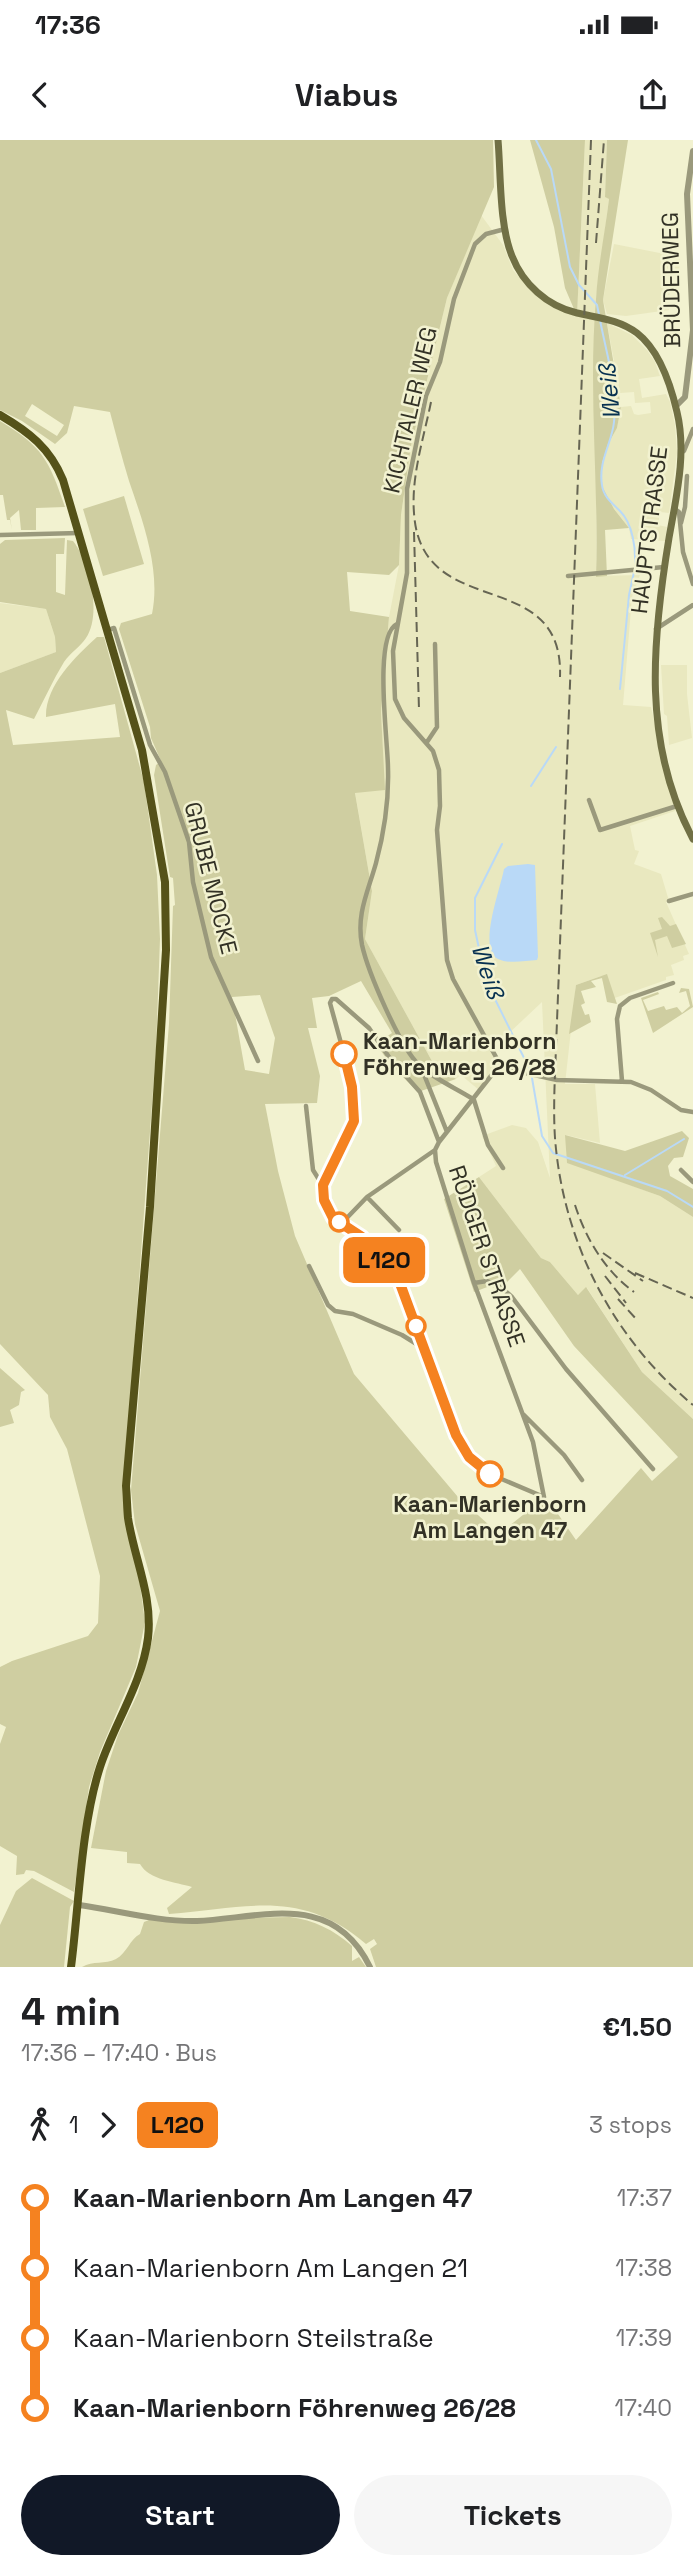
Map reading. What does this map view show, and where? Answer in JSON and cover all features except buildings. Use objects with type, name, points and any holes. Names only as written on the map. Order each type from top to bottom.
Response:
[{"type":"main road","name":"HAUPTSTRASSE","points":[[498,140],[505,229],[511,254],[530,286],[563,309],[605,318],[629,328],[647,343],[658,360],[676,406],[681,453],[653,667],[656,724],[663,762],[693,839]]},
{"type":"main road","points":[[0,415],[28,432],[50,453],[63,480],[113,642],[142,750],[165,881],[166,950],[150,1207],[126,1486],[128,1518],[149,1613],[148,1637],[143,1665],[100,1768],[71,1967]]},
{"type":"street","name":"BRÜDERWEG","points":[[676,406],[685,397],[693,330],[687,194],[693,151]]},
{"type":"street","name":"KICHTALER WEG","points":[[427,742],[404,718],[394,699],[393,651],[407,573],[407,489],[426,396],[440,362],[454,299],[475,244],[486,234],[505,229]]},
{"type":"street","points":[[681,453],[693,429]]},
{"type":"street","points":[[680,524],[685,507],[687,476]]},
{"type":"street","points":[[674,508],[679,512],[683,552],[693,584]]},
{"type":"street","points":[[0,536],[79,530]]},
{"type":"street","points":[[568,576],[664,567]]},
{"type":"street","points":[[656,629],[693,605]]},
{"type":"street","name":"KICHTALER WEG","points":[[398,624],[389,631],[383,670],[388,789],[378,852],[361,906],[360,926],[362,946],[373,977],[404,1043],[421,1066],[447,1132]]},
{"type":"street","name":"GRUBE MOCKE","points":[[108,630],[114,628],[150,746],[164,772],[189,842],[192,882],[211,957],[258,1060]]},
{"type":"street","points":[[435,644],[438,727],[427,742],[439,770],[440,806],[437,830],[449,969],[496,1057],[498,1067],[564,1080],[640,1084],[681,1110],[693,1112]]},
{"type":"street","points":[[589,800],[600,830],[678,805]]},
{"type":"street","points":[[669,901],[693,894]]},
{"type":"street","points":[[622,1081],[617,1019],[620,1006],[630,998],[673,984]]},
{"type":"street","points":[[323,1185],[350,1131],[355,1113],[352,1087],[330,1003],[332,999],[336,999],[356,1015],[389,1057],[412,1080],[428,1108],[439,1142]]},
{"type":"street","name":"KICHTALER WEG","points":[[421,1066],[473,1099]]},
{"type":"street","name":"RÖDGER STRASSE","points":[[424,1348],[456,1435],[469,1457],[485,1472],[544,1497],[533,1442],[474,1283],[436,1161],[435,1150],[439,1142],[498,1067]]},
{"type":"street","points":[[473,1099],[488,1145],[503,1168]]},
{"type":"street","points":[[306,1106],[313,1170],[323,1185],[327,1209],[341,1224],[362,1237],[393,1269],[424,1348]]},
{"type":"street","points":[[341,1224],[367,1196],[435,1150]]},
{"type":"street","points":[[681,1170],[693,1182]]},
{"type":"street","points":[[367,1196],[399,1230]]},
{"type":"street","points":[[309,1266],[328,1305],[335,1311],[353,1314],[402,1335],[424,1348]]},
{"type":"street","points":[[474,1283],[487,1281],[501,1287],[512,1297],[566,1369],[653,1469]]},
{"type":"street","points":[[524,1415],[564,1455],[582,1480]]},
{"type":"street","points":[[79,1905],[196,1921],[278,1912],[304,1914],[326,1922],[346,1935],[370,1967]]},
{"type":"shaded area","points":[[0,140],[493,140],[494,187],[447,298],[411,446],[401,515],[399,565],[389,575],[347,572],[350,611],[389,617],[381,712],[385,790],[355,793],[372,891],[365,939],[433,1063],[456,1079],[418,1092],[391,1065],[376,1044],[392,1033],[361,981],[329,996],[312,998],[317,1028],[308,1028],[320,1076],[317,1103],[265,1104],[278,1171],[295,1236],[354,1374],[458,1497],[499,1534],[538,1503],[549,1501],[576,1540],[641,1468],[652,1481],[678,1457],[574,1346],[520,1269],[499,1290],[490,1286],[474,1292],[444,1199],[479,1177],[541,1258],[550,1262],[578,1295],[586,1287],[642,1372],[693,1419],[693,1967],[376,1967],[370,1949],[377,1944],[374,1939],[366,1944],[342,1926],[295,1908],[249,1906],[169,1914],[167,1908],[192,1887],[156,1877],[140,1864],[127,1863],[127,1852],[91,1848],[106,1771],[118,1735],[138,1693],[160,1611],[135,1524],[131,1490],[169,1024],[175,905],[173,878],[170,877],[154,775],[156,765],[161,761],[151,738],[150,727],[119,629],[121,623],[152,614],[152,563],[145,529],[110,412],[74,406],[67,433],[55,444],[22,421],[0,410]],"holes":[[[32,404],[64,425],[57,436],[25,416]],[[260,995],[275,1038],[269,1074],[245,1070],[232,997]]]},
{"type":"shaded area","points":[[530,140],[585,140],[577,316],[565,288],[554,227]]},
{"type":"shaded area","points":[[585,140],[607,140],[605,196],[609,199],[596,298],[596,576],[640,575],[632,597],[623,705],[651,707],[675,811],[630,826],[635,850],[639,851],[634,864],[661,874],[669,901],[666,902],[689,954],[683,956],[684,960],[671,965],[674,975],[666,977],[666,980],[609,1000],[601,976],[576,985],[565,1084],[595,1084],[600,1143],[566,1135],[567,1162],[660,1196],[693,1217],[693,1419],[642,1372],[587,1288],[578,1295],[550,1262],[541,1258],[479,1177],[496,1166],[482,1136],[512,1125],[526,1128],[538,1142],[550,1178],[542,1002],[506,1036],[490,1045],[498,1067],[479,1090],[461,1075],[456,1079],[433,1063],[365,939],[372,891],[355,792],[384,789],[381,712],[389,617],[399,565],[401,515],[411,446],[447,298],[481,215],[503,245],[513,270],[526,285],[550,306],[577,315]]},
{"type":"shaded area","points":[[607,140],[628,140],[603,300],[621,407],[617,428],[602,463],[602,486],[614,509],[629,528],[605,530],[607,576],[596,577],[594,334],[598,274],[609,199],[605,197]]},
{"type":"shaded area","points":[[614,244],[680,257],[679,274],[666,273],[666,281],[670,282],[669,310],[626,316],[607,314],[603,300]]},
{"type":"shaded area","points":[[607,323],[632,335],[655,362],[660,376],[639,379],[642,398],[666,394],[670,402],[677,453],[669,513],[660,512],[658,525],[667,527],[665,541],[631,539],[629,528],[614,509],[602,486],[602,463],[617,428],[621,407],[631,406],[634,414],[638,415],[651,413],[650,402],[635,403],[634,392],[620,393]]},
{"type":"shaded area","points":[[0,421],[26,439],[43,456],[65,507],[36,508],[36,530],[21,530],[19,510],[10,518],[12,530],[10,520],[7,520],[3,495],[0,495]]},
{"type":"shaded area","points":[[124,496],[144,564],[103,576],[83,509]]},
{"type":"shaded area","points":[[65,538],[64,554],[56,554],[56,592],[65,595],[67,540],[73,541],[84,562],[92,588],[91,628],[84,641],[64,662],[34,719],[6,710],[13,745],[120,737],[115,704],[46,717],[50,694],[63,673],[97,637],[104,637],[144,782],[157,875],[160,939],[156,1050],[125,1471],[145,1622],[136,1667],[100,1752],[89,1787],[74,1892],[34,1871],[26,1870],[24,1874],[16,1875],[17,1856],[0,1846],[0,1744],[6,1727],[0,1724],[0,1667],[88,1636],[98,1623],[100,1576],[67,1449],[50,1417],[48,1395],[0,1344],[0,673],[56,652],[55,637],[46,609],[0,602],[0,544],[5,540]]},
{"type":"shaded area","points":[[0,603],[46,609],[55,637],[56,652],[0,673]]},
{"type":"shaded area","points":[[661,665],[687,665],[692,738],[669,745],[667,716],[664,714]]},
{"type":"shaded area","points":[[662,917],[670,926],[676,924],[686,944],[672,948],[667,936],[655,940],[658,957],[650,933],[662,929],[658,918]]},
{"type":"shaded area","points":[[607,974],[617,1004],[607,1002],[602,978],[591,981],[596,987],[581,991],[585,1003],[581,1005],[585,1015],[589,1014],[591,1022],[569,1034],[576,985]]},
{"type":"shaded area","points":[[681,988],[689,989],[693,1007],[653,1033],[641,998],[658,992],[659,994],[643,1000],[648,1011],[664,1006],[666,1010],[677,1007],[682,1013],[690,1006],[686,991],[679,993]]},
{"type":"shaded area","points":[[682,1131],[689,1138],[683,1157],[674,1158],[668,1166],[670,1176],[693,1189],[693,1217],[660,1196],[567,1163],[565,1135],[625,1151]]},
{"type":"shaded area","points":[[0,1368],[25,1390],[21,1392],[19,1405],[10,1410],[14,1423],[0,1427]]},
{"type":"shaded area","points":[[32,1878],[74,1901],[70,1907],[64,1967],[0,1967],[0,1925],[16,1891]]},
{"type":"shaded area","points":[[290,1917],[315,1923],[338,1935],[352,1946],[352,1961],[359,1957],[366,1967],[82,1967],[112,1961],[120,1956],[140,1934],[144,1922],[149,1920]]},
{"type":"water","points":[[535,865],[538,957],[537,960],[502,961],[492,953],[490,931],[504,869],[508,866]]},
{"type":"waterway","name":"Weiß","points":[[536,140],[551,169],[570,267],[579,285],[597,305],[599,315]]},
{"type":"waterway","name":"Weiß","points":[[600,320],[613,384],[615,409],[613,430],[602,468],[602,485],[606,496],[624,516],[631,530],[635,567]]},
{"type":"waterway","name":"Weiß","points":[[620,689],[629,595],[634,572]]},
{"type":"waterway","name":"Weiß","points":[[531,786],[556,747]]},
{"type":"waterway","name":"Weiß","points":[[502,844],[475,898],[475,930],[486,981],[531,1072]]},
{"type":"waterway","name":"Weiß","points":[[532,1078],[542,1136],[553,1153],[667,1191],[693,1207]]},
{"type":"waterway","points":[[625,1175],[684,1139]]},
{"type":"railway","points":[[591,140],[555,1138],[569,1215],[597,1286],[616,1319],[639,1350],[664,1379],[693,1405]]},
{"type":"railway","points":[[596,243],[604,140]]},
{"type":"railway","points":[[431,402],[414,485],[414,513],[422,547],[440,569],[464,584],[517,604],[540,619],[555,642],[560,677]]},
{"type":"railway","points":[[414,532],[419,710]]},
{"type":"railway","points":[[575,1205],[585,1230],[605,1264],[634,1292]]},
{"type":"railway","points":[[603,1253],[643,1281]]},
{"type":"railway","points":[[635,1273],[693,1298]]},
{"type":"railway","points":[[605,1276],[626,1303]]},
{"type":"railway","points":[[618,1299],[637,1320]]},
{"type":"bus line","name":"L120","points":[[344,1054],[355,1113],[350,1131],[323,1185],[322,1192],[327,1209],[333,1218],[362,1237],[393,1269],[456,1435],[469,1457],[490,1474]]},
{"type":"place","name":"Kaan-Marienborn Föhrenweg 26/28","points":[[344,1054]]},
{"type":"place","name":"Kaan-Marienborn Am Langen 47","points":[[490,1474]]}]
